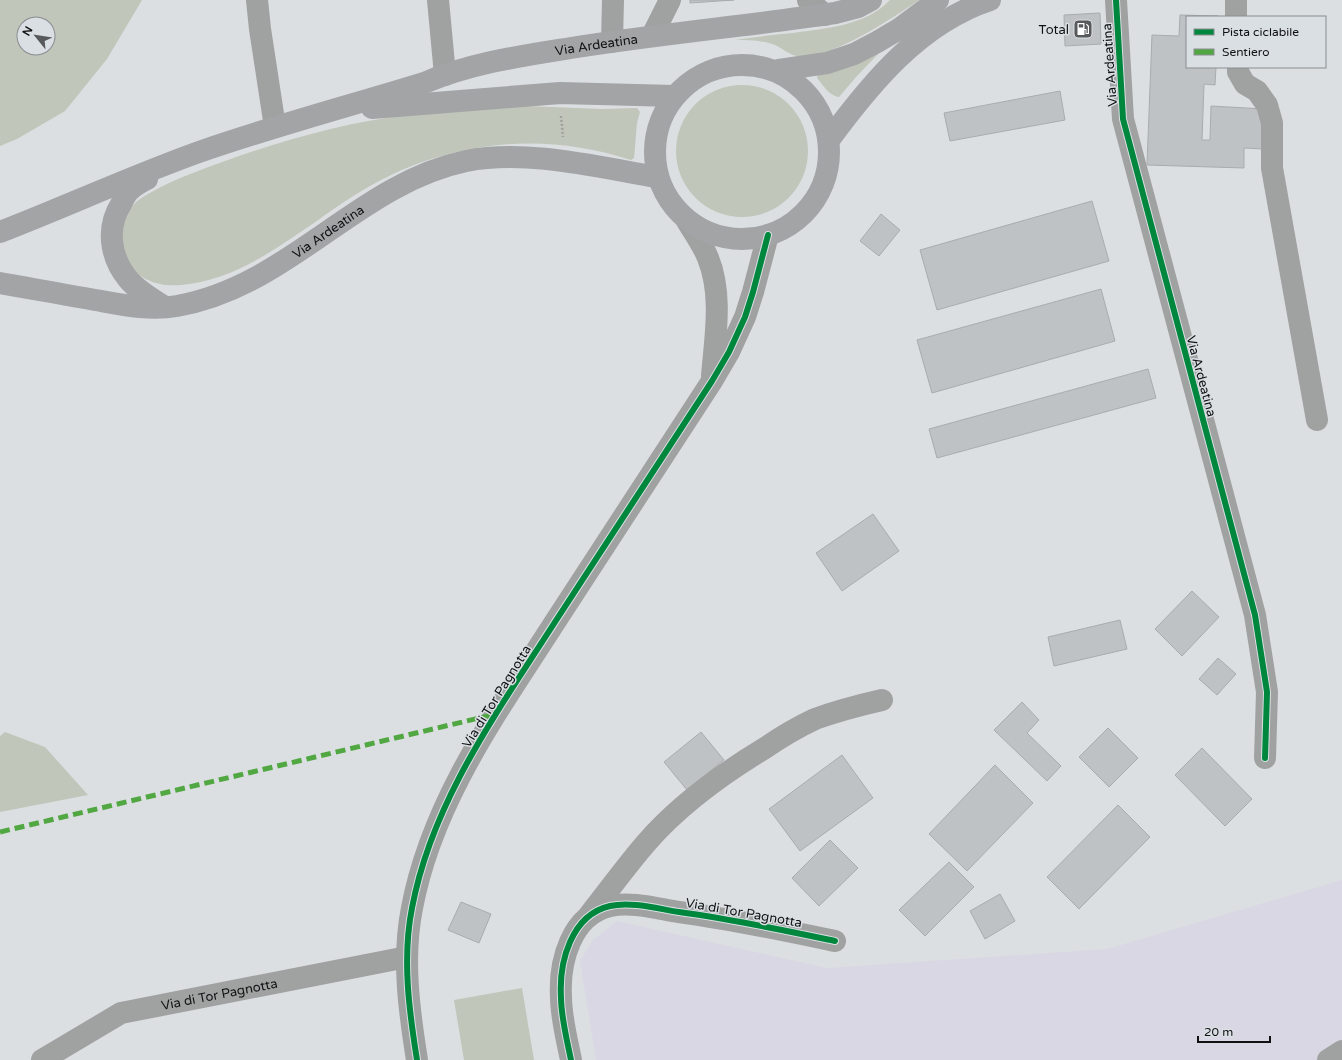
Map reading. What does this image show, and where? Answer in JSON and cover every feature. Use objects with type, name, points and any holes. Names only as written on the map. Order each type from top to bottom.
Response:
[{"type":"main road","name":"Via Ardeatina","points":[[0,232],[198,152],[486,63],[652,36],[825,15],[858,7],[871,0]]},
{"type":"main road","points":[[779,70],[796,81],[809,93],[819,107],[826,123],[830,157],[827,174],[820,190],[811,205],[799,218],[785,228],[768,235],[739,240],[712,234],[700,229],[674,208],[665,195],[657,177],[655,142],[658,127],[664,112],[674,96],[686,85],[699,77],[723,68],[743,65],[779,70],[828,63],[854,54],[899,29],[938,0]]},
{"type":"main road","points":[[829,140],[877,79],[912,46],[953,17],[990,0]]},
{"type":"main road","name":"Via Ardeatina","points":[[326,112],[560,93],[674,96]]},
{"type":"main road","points":[[165,307],[134,285],[123,271],[115,256],[111,236],[114,219],[118,208],[129,191],[142,182],[198,152]]},
{"type":"main road","name":"Via Ardeatina","points":[[0,283],[121,305],[165,307],[209,298],[239,287],[295,255],[396,187],[422,175],[466,161],[486,158],[530,157],[657,177]]},
{"type":"street","points":[[257,0],[275,127]]},
{"type":"street","points":[[438,0],[445,75]]},
{"type":"street","points":[[612,42],[613,0]]},
{"type":"street","points":[[652,36],[670,0]]},
{"type":"street","points":[[808,0],[825,15]]},
{"type":"street","name":"Via Ardeatina","points":[[1116,0],[1123,119],[1255,615],[1267,692],[1264,758]]},
{"type":"street","points":[[1236,0],[1236,16]]},
{"type":"street","points":[[1238,68],[1238,72],[1244,84],[1257,91],[1267,105],[1272,123],[1272,168],[1317,420]]},
{"type":"street","points":[[687,220],[709,259],[714,279],[717,316],[712,381]]},
{"type":"street","name":"Via di Tor Pagnotta","points":[[417,1060],[408,984],[408,932],[412,907],[425,856],[435,830],[459,778],[496,714],[712,381],[729,352],[744,317],[755,285],[768,235]]},
{"type":"street","name":"Via di Tor Pagnotta","points":[[571,1060],[561,998],[561,977],[566,952],[575,932],[647,842],[668,820],[707,787],[748,758],[788,733],[814,720],[842,709],[882,700]]},
{"type":"street","name":"Via di Tor Pagnotta","points":[[586,918],[611,905],[627,904],[715,916],[835,941]]},
{"type":"street","name":"Via di Tor Pagnotta","points":[[42,1060],[120,1013],[407,957]]},
{"type":"street","points":[[1328,1060],[1342,1051]]},
{"type":"path","points":[[561,112],[563,140]]},
{"type":"shaded area","points":[[0,0],[142,0],[107,59],[65,111],[17,139],[0,146]]},
{"type":"shaded area","points":[[890,0],[919,0],[860,37],[826,52],[810,56],[797,56],[770,43],[735,40],[832,27],[857,21],[880,9]]},
{"type":"shaded area","points":[[880,52],[839,97],[832,95],[817,78],[819,73]]},
{"type":"shaded area","points":[[748,85],[767,90],[779,96],[789,104],[797,114],[803,126],[807,138],[807,164],[803,176],[797,188],[789,198],[779,206],[767,212],[755,216],[736,217],[717,212],[705,206],[695,198],[687,188],[681,176],[677,164],[676,145],[681,126],[687,114],[695,104],[705,96],[717,90],[729,86]]},
{"type":"shaded area","points":[[526,106],[602,109],[637,108],[640,112],[637,123],[634,158],[631,160],[600,151],[568,146],[537,144],[506,144],[474,148],[443,155],[383,179],[365,189],[252,263],[218,277],[181,285],[158,284],[138,274],[127,260],[121,233],[130,209],[136,202],[147,195],[192,173],[247,153],[293,139],[362,122],[424,113]]},
{"type":"shaded area","points":[[5,732],[45,747],[88,795],[0,812],[0,736]]},
{"type":"shaded area","points":[[1342,880],[1342,1060],[596,1060],[580,961],[592,941],[617,921],[827,968],[1107,949]]},
{"type":"shaded area","points":[[522,988],[534,1060],[464,1060],[454,1000]]},
{"type":"building","points":[[690,0],[734,0],[690,3]]},
{"type":"building","name":"Total","points":[[1100,13],[1101,44],[1065,46],[1064,15]]},
{"type":"building","points":[[1180,15],[1218,16],[1186,16],[1186,68],[1216,68],[1215,85],[1204,84],[1202,140],[1210,140],[1211,106],[1264,109],[1263,149],[1244,148],[1244,168],[1147,165],[1152,35],[1179,36]]},
{"type":"building","points":[[1060,91],[1065,120],[950,141],[944,113]]},
{"type":"building","points":[[1092,201],[1109,261],[937,310],[920,250]]},
{"type":"building","points":[[881,214],[900,230],[879,256],[860,241]]},
{"type":"building","points":[[1101,289],[1115,341],[932,393],[917,340]]},
{"type":"building","points":[[1148,369],[1156,398],[937,458],[929,429]]},
{"type":"building","points":[[873,514],[899,551],[842,591],[816,553]]},
{"type":"building","points":[[1192,591],[1219,617],[1182,656],[1155,629]]},
{"type":"building","points":[[1120,620],[1127,649],[1054,666],[1048,637]]},
{"type":"building","points":[[1218,658],[1236,674],[1217,695],[1199,679]]},
{"type":"building","points":[[1022,702],[1039,720],[1027,733],[1061,766],[1047,781],[994,730]]},
{"type":"building","points":[[1108,728],[1138,758],[1109,787],[1079,757]]},
{"type":"building","points":[[701,732],[724,760],[687,790],[664,762]]},
{"type":"building","points":[[1202,748],[1252,799],[1225,826],[1175,775]]},
{"type":"building","points":[[842,755],[873,798],[800,851],[769,809]]},
{"type":"building","points":[[995,765],[1033,803],[967,871],[929,834]]},
{"type":"building","points":[[1118,805],[1150,837],[1079,909],[1047,877]]},
{"type":"building","points":[[830,840],[858,868],[819,906],[792,878]]},
{"type":"building","points":[[949,862],[974,887],[925,936],[899,910]]},
{"type":"building","points":[[1000,894],[1015,921],[985,939],[970,911]]},
{"type":"building","points":[[461,902],[491,914],[479,943],[448,930]]},
{"type":"marked path","points":[[0,832],[496,714]]},
{"type":"cycle path","points":[[1116,0],[1123,119],[1255,615],[1267,692],[1265,758]]},
{"type":"cycle path","points":[[417,1060],[409,1003],[407,946],[412,908],[422,869],[435,831],[451,794],[490,723],[712,381],[729,352],[745,317],[768,235]]},
{"type":"cycle path","points":[[571,1060],[561,1005],[562,969],[565,955],[577,930],[586,919],[597,911],[610,906],[627,904],[645,906],[738,921],[835,941]]},
{"type":"place","name":"Total","points":[[1083,29]]}]
